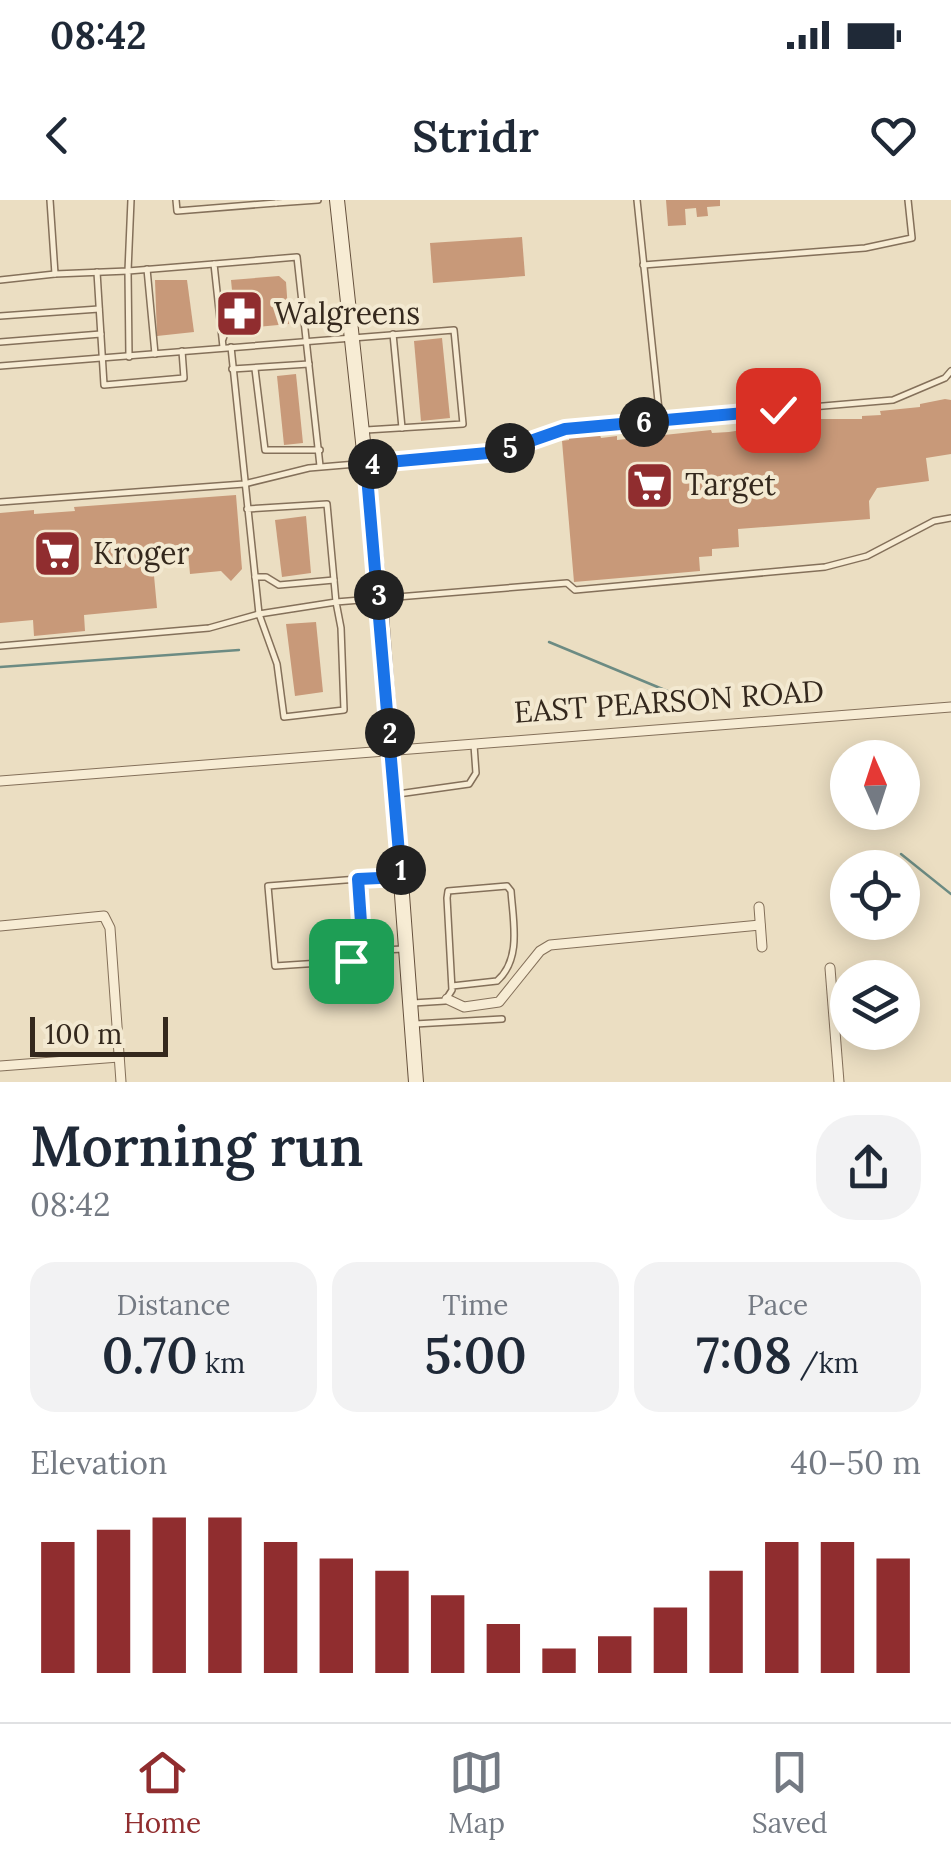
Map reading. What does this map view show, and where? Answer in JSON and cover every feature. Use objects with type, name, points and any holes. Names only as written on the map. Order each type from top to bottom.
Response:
[{"type":"main road","points":[[337,200],[380,600],[416,1082]]},
{"type":"street","name":"EAST PEARSON ROAD","points":[[0,781],[951,706]]},
{"type":"street","points":[[760,907],[762,947]]},
{"type":"street","points":[[0,926],[104,916],[110,928],[121,1082]]},
{"type":"street","points":[[448,999],[464,1007],[499,1002],[540,951],[550,945],[760,925]]},
{"type":"street","points":[[837,1050],[840,1082]]},
{"type":"street","points":[[0,1066],[119,1057]]},
{"type":"lane","points":[[50,200],[55,274]]},
{"type":"lane","points":[[130,200],[130,356]]},
{"type":"lane","points":[[176,200],[178,211],[318,200]]},
{"type":"lane","points":[[637,200],[660,420]]},
{"type":"lane","points":[[643,265],[865,248],[912,238],[908,200]]},
{"type":"lane","points":[[0,280],[297,258],[320,467]]},
{"type":"lane","points":[[214,264],[222,344]]},
{"type":"lane","points":[[147,270],[155,354]]},
{"type":"lane","points":[[96,272],[104,384],[184,378],[182,351]]},
{"type":"lane","points":[[218,294],[227,312]]},
{"type":"lane","points":[[0,316],[99,308]]},
{"type":"lane","points":[[222,344],[228,324]]},
{"type":"lane","points":[[0,366],[155,354],[222,344],[231,347],[454,330],[463,424],[362,430]]},
{"type":"lane","points":[[0,342],[101,334]]},
{"type":"lane","points":[[394,334],[402,428]]},
{"type":"lane","points":[[231,347],[244,484],[247,510],[255,577],[260,614],[277,664],[284,716],[344,710],[341,628],[327,504],[247,510]]},
{"type":"lane","points":[[232,369],[308,364]]},
{"type":"lane","points":[[255,370],[265,450],[320,450]]},
{"type":"lane","points":[[0,502],[244,484],[320,467],[499,452],[565,429],[893,400],[945,378],[951,371]]},
{"type":"lane","points":[[0,646],[209,628],[260,614],[336,602],[567,583],[575,590],[826,567],[867,556],[934,521],[951,518]]},
{"type":"lane","points":[[255,577],[266,576],[279,585],[334,580]]},
{"type":"lane","points":[[395,794],[469,784],[476,773],[474,742]]},
{"type":"lane","points":[[401,877],[268,886],[275,966],[351,961],[363,952],[406,949]]},
{"type":"lane","points":[[358,879],[363,952]]},
{"type":"lane","points":[[410,1004],[448,999],[452,986],[447,894],[454,890],[507,886],[514,940],[509,966],[496,981],[452,986]]},
{"type":"lane","points":[[412,1024],[502,1019]]},
{"type":"building","points":[[666,200],[720,200],[720,206],[707,207],[708,216],[697,217],[696,208],[685,209],[686,225],[668,226]]},
{"type":"building","points":[[522,237],[525,276],[433,283],[430,243]]},
{"type":"building","name":"Walgreens","points":[[279,276],[286,282],[289,324],[235,329],[235,323],[226,324],[225,312],[234,311],[231,280]]},
{"type":"building","points":[[155,280],[187,280],[194,332],[157,336]]},
{"type":"building","points":[[442,338],[450,418],[421,421],[414,341]]},
{"type":"building","points":[[296,374],[303,443],[284,445],[277,376]]},
{"type":"building","points":[[951,400],[951,454],[926,458],[929,481],[877,488],[869,501],[870,519],[738,529],[739,547],[712,549],[712,556],[699,557],[700,571],[574,582],[562,441],[569,437],[617,436],[617,440],[711,430],[729,432],[754,428],[764,422],[862,419],[881,415],[880,411],[920,407]]},
{"type":"building","points":[[236,495],[242,569],[231,581],[221,571],[190,574],[188,551],[152,554],[157,608],[84,615],[85,631],[34,636],[33,620],[0,623],[0,513],[75,511],[74,507]]},
{"type":"building","points":[[306,516],[311,573],[282,577],[275,520]]},
{"type":"building","points":[[316,622],[323,692],[295,696],[286,624]]},
{"type":"waterway","points":[[549,642],[689,700]]},
{"type":"waterway","points":[[0,667],[239,650]]},
{"type":"waterway","points":[[920,869],[951,894]]},
{"type":"place","name":"Walgreens","points":[[239,314]]},
{"type":"place","name":"Target","points":[[650,485]]},
{"type":"place","name":"Kroger","points":[[58,554]]},
{"type":"route","points":[[351,961],[363,952],[358,879],[401,877],[366,464],[499,452],[565,429],[778,410]]}]
